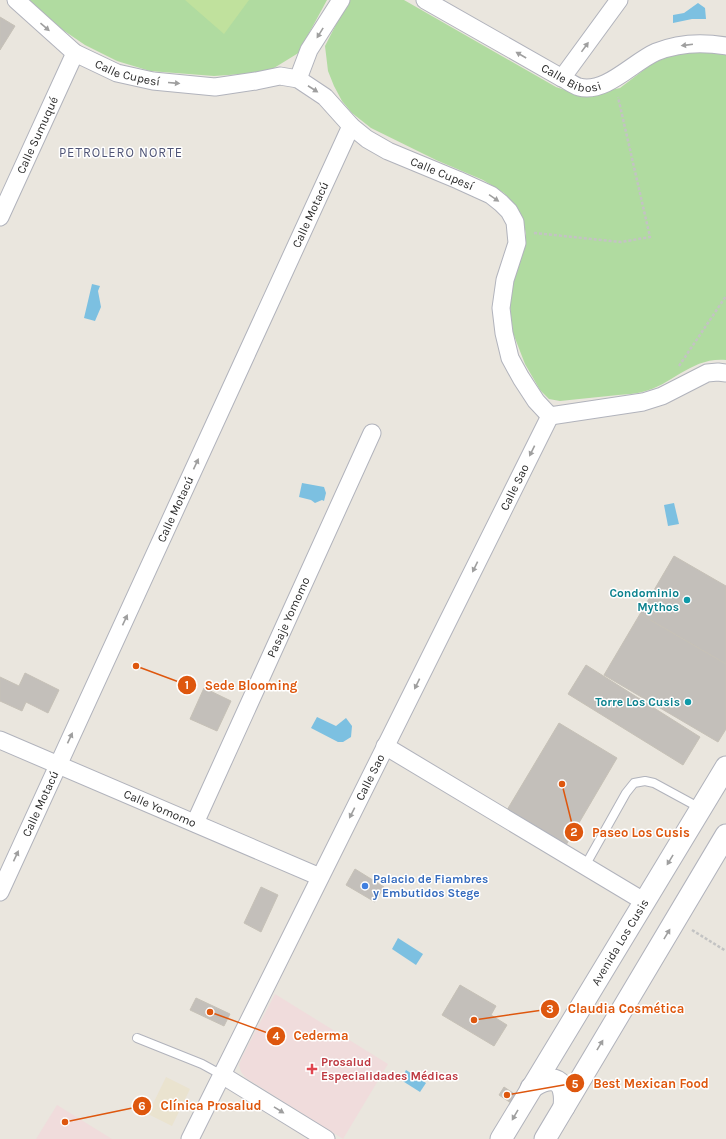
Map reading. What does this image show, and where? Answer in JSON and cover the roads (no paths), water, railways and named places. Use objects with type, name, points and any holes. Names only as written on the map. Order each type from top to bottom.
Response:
[{"type":"street","name":"Calle Cupesí","points":[[16,0],[75,53],[117,73],[154,81],[215,87],[280,76],[298,79],[325,97],[350,126],[367,139],[388,151],[491,195],[509,211],[515,222],[517,243],[505,280],[501,308],[504,333],[510,358],[536,401],[550,416]]},
{"type":"street","points":[[298,79],[309,50],[341,0]]},
{"type":"street","name":"Calle Bibosi","points":[[425,0],[562,78],[578,86],[587,88],[606,84],[648,56],[673,47],[690,44],[712,43],[726,46]]},
{"type":"street","points":[[562,78],[619,0]]},
{"type":"street","name":"Calle Sumuqué","points":[[0,217],[5,194],[75,53]]},
{"type":"street","name":"Calle Motacú","points":[[0,892],[350,126]]},
{"type":"street","points":[[550,416],[643,402],[662,396],[707,373],[726,373]]},
{"type":"street","name":"Calle Sao","points":[[190,1139],[550,416]]},
{"type":"street","name":"Pasaje Yomomo","points":[[195,823],[372,433]]},
{"type":"street","name":"Calle Yomomo","points":[[0,740],[320,877]]},
{"type":"street","points":[[385,746],[645,902]]},
{"type":"street","name":"Avenida Los Cusis","points":[[501,1139],[726,767]]},
{"type":"street","points":[[545,1139],[726,835]]},
{"type":"street","points":[[556,1049],[557,1066],[565,1073],[576,1073],[586,1069]]},
{"type":"street","points":[[222,1075],[326,1139]]},
{"type":"street","points":[[531,1088],[539,1082],[548,1080],[560,1084],[564,1092],[564,1107]]},
{"type":"lane","points":[[585,866],[626,793],[634,783],[645,781],[654,783],[701,808]]},
{"type":"lane","points":[[137,1038],[202,1064],[222,1075]]},
{"type":"water","points":[[698,3],[705,8],[706,19],[692,19],[673,23],[673,15],[684,13]]},
{"type":"water","points":[[92,284],[100,286],[98,291],[101,307],[95,321],[84,318]]},
{"type":"water","points":[[302,483],[324,487],[326,493],[324,501],[322,500],[315,503],[311,500],[299,497]]},
{"type":"water","points":[[674,503],[679,524],[668,526],[664,505]]},
{"type":"water","points":[[317,717],[336,726],[346,718],[352,726],[351,737],[343,742],[338,742],[311,728]]},
{"type":"water","points":[[398,938],[423,954],[416,965],[392,949]]},
{"type":"water","points":[[406,1070],[426,1083],[420,1092],[401,1080]]},
{"type":"place","name":"Condominio Mythos","points":[[687,600]]},
{"type":"place","name":"Sede Blooming","points":[[136,666]]},
{"type":"place","name":"Torre Los Cusis","points":[[688,702]]},
{"type":"place","name":"Paseo Los Cusis","points":[[562,784]]},
{"type":"place","name":"Palacio de Fiambres y Embutidos Stege","points":[[365,886]]},
{"type":"place","name":"Cederma","points":[[210,1012]]},
{"type":"place","name":"Claudia Cosmética","points":[[474,1020]]},
{"type":"place","name":"Prosalud Especialidades Médicas","points":[[312,1069]]},
{"type":"place","name":"Best Mexican Food","points":[[507,1095]]},
{"type":"place","name":"Clínica Prosalud","points":[[65,1122]]},
{"type":"district","name":"PETROLERO NORTE","points":[[121,152]]}]
